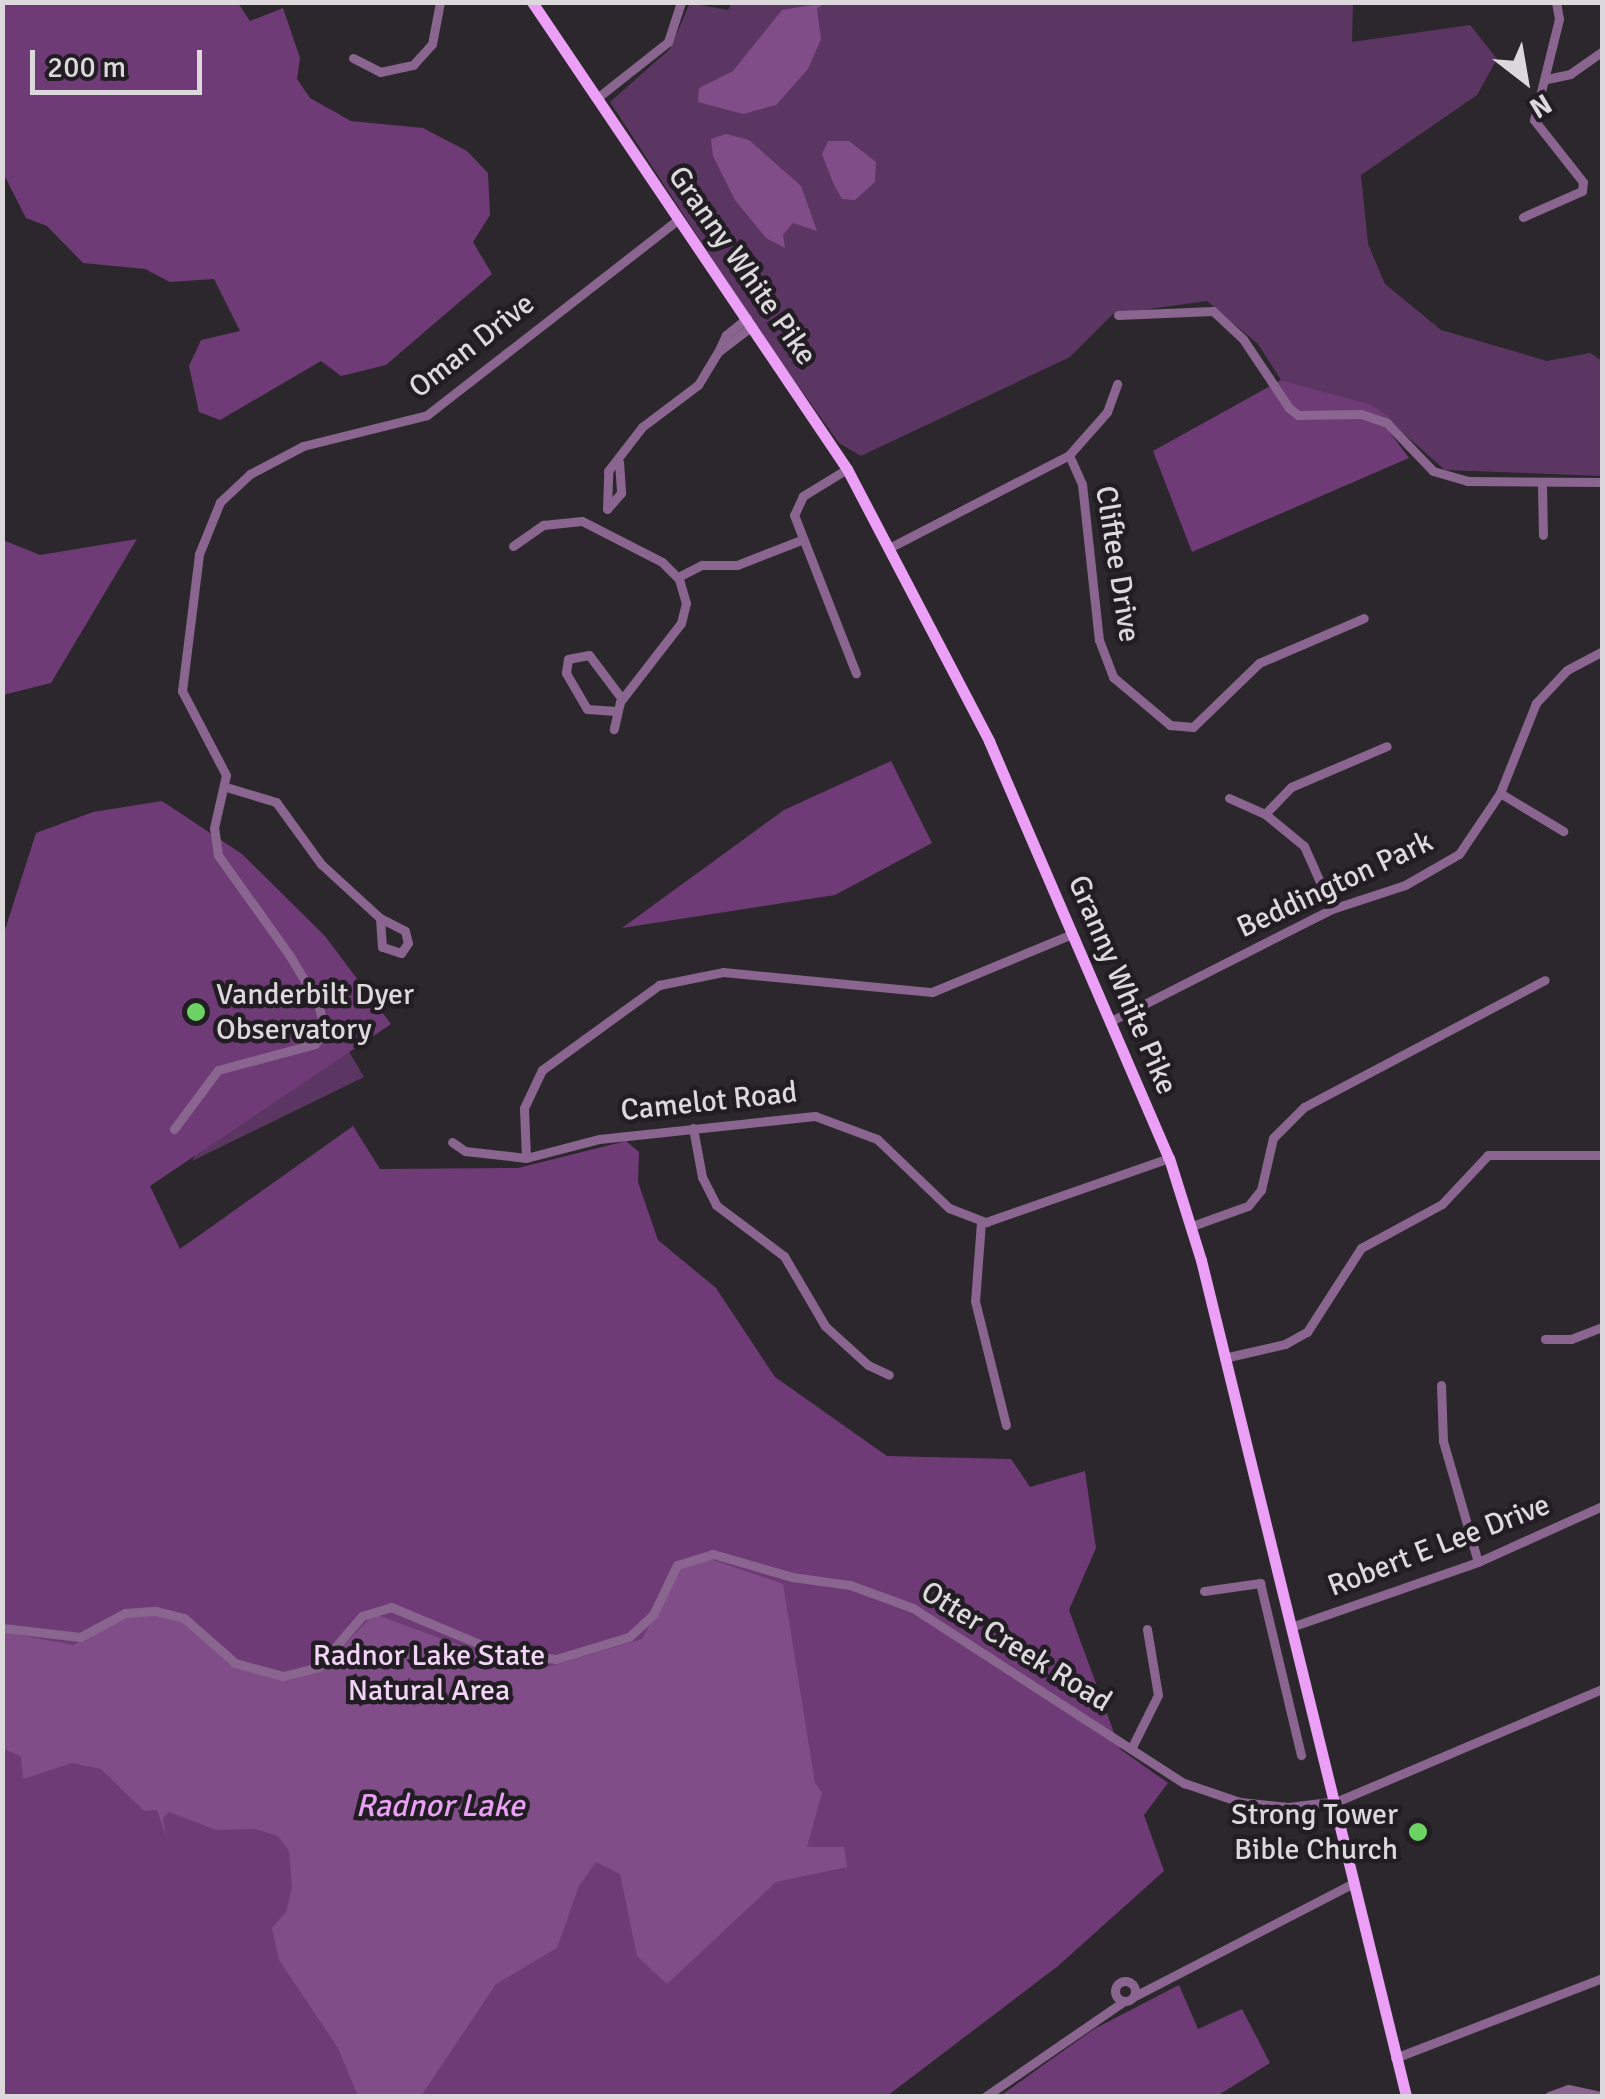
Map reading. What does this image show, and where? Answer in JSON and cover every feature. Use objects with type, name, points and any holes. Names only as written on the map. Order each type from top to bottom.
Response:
[{"type":"main road","name":"Granny White Pike","points":[[532,2],[848,469],[989,741],[1169,1158],[1192,1226],[1350,1884],[1406,2096]]},
{"type":"street","points":[[353,58],[380,72],[413,65],[432,44],[440,2]]},
{"type":"street","points":[[597,98],[668,42],[681,2]]},
{"type":"street","points":[[1523,216],[1582,191],[1582,182],[1534,120],[1547,79],[1556,2]]},
{"type":"street","points":[[1547,79],[1570,74],[1602,52]]},
{"type":"street","name":"Oman Drive","points":[[226,787],[224,768],[181,685],[199,554],[222,499],[257,469],[302,446],[396,428],[432,412],[679,219]]},
{"type":"street","points":[[1118,314],[1213,311],[1298,415],[1361,414],[1387,423],[1434,471],[1467,480],[1542,485],[1602,482]]},
{"type":"street","points":[[607,510],[604,480],[642,427],[698,385],[718,352],[750,322]]},
{"type":"street","points":[[889,548],[1069,454],[1107,412],[1116,384]]},
{"type":"street","name":"Cliftee Drive","points":[[1069,454],[1086,501],[1106,658],[1113,677],[1141,706],[1170,725],[1193,727],[1259,663],[1364,618]]},
{"type":"street","points":[[598,527],[622,489],[619,462]]},
{"type":"street","points":[[848,469],[797,502],[794,518],[856,674]]},
{"type":"street","points":[[1542,485],[1542,535]]},
{"type":"street","points":[[513,546],[554,522],[598,527],[678,576],[686,599],[681,623],[622,698],[614,729]]},
{"type":"street","points":[[678,576],[702,566],[738,565],[801,540]]},
{"type":"street","name":"Beddington Park","points":[[1110,1022],[1332,910],[1438,869],[1472,839],[1500,793],[1542,695],[1570,667],[1602,651]]},
{"type":"street","points":[[616,711],[588,709],[566,673],[568,659],[589,655],[622,698]]},
{"type":"street","points":[[1265,814],[1290,786],[1387,746]]},
{"type":"street","points":[[174,1129],[218,1070],[314,1044],[326,1030],[310,988],[218,855],[214,828],[226,787],[276,802],[316,858],[380,918]]},
{"type":"street","points":[[1500,793],[1562,831]]},
{"type":"street","points":[[1229,798],[1265,814],[1304,846],[1332,910]]},
{"type":"street","points":[[526,1158],[524,1108],[542,1070],[659,985],[724,972],[932,992],[1072,934]]},
{"type":"street","points":[[1192,1226],[1248,1206],[1261,1190],[1281,1124],[1304,1108],[1545,980]]},
{"type":"street","name":"Camelot Road","points":[[452,1142],[465,1151],[526,1158],[595,1140],[773,1116],[836,1120],[884,1143],[949,1208],[980,1222]]},
{"type":"street","points":[[694,1128],[702,1177],[716,1206],[784,1256],[825,1326],[868,1366],[890,1375]]},
{"type":"street","points":[[1224,1358],[1285,1344],[1307,1332],[1361,1248],[1442,1204],[1488,1155],[1602,1155]]},
{"type":"street","points":[[1006,1424],[975,1301],[980,1222],[1169,1158]]},
{"type":"street","points":[[1544,1339],[1570,1339],[1602,1327]]},
{"type":"street","points":[[1442,1385],[1443,1441],[1478,1562]]},
{"type":"street","name":"Robert E Lee Drive","points":[[1291,1627],[1478,1562],[1602,1506]]},
{"type":"street","name":"Otter Creek Road","points":[[2,1628],[80,1637],[124,1613],[156,1611],[186,1619],[234,1663],[283,1676],[318,1667],[362,1616],[391,1607],[501,1652],[556,1659],[608,1647],[642,1628],[678,1565],[707,1553],[792,1577],[850,1585],[913,1608],[1184,1782],[1224,1798],[1277,1807],[1332,1803],[1602,1689]]},
{"type":"street","points":[[1204,1591],[1260,1584],[1301,1755]]},
{"type":"street","points":[[1131,1748],[1158,1695],[1147,1629]]},
{"type":"street","points":[[1284,1686],[1302,1680]]},
{"type":"street","points":[[986,2096],[1129,1999],[1350,1884]]},
{"type":"street","points":[[1395,2058],[1602,1978]]},
{"type":"street","points":[[1549,2096],[1568,2089],[1600,2096]]},
{"type":"shaded area","points":[[732,2],[1353,3],[1352,42],[1470,25],[1497,59],[1477,95],[1361,175],[1368,244],[1385,284],[1441,330],[1547,361],[1590,353],[1602,361],[1602,476],[1445,470],[1370,404],[1281,380],[1258,344],[1207,301],[1113,314],[1070,357],[861,456],[839,443],[768,344],[610,102],[670,49],[690,3],[728,10]]},
{"type":"shaded area","points":[[333,1024],[364,1077],[192,1161],[246,1069]]},
{"type":"green space","points":[[2,3],[238,3],[250,21],[283,8],[300,58],[297,79],[310,98],[351,121],[423,128],[467,151],[488,173],[490,215],[473,242],[492,274],[386,365],[341,376],[321,361],[220,420],[199,412],[189,366],[201,340],[240,331],[214,279],[170,282],[145,269],[83,263],[47,226],[26,218],[3,173]]},
{"type":"green space","points":[[1281,380],[1370,404],[1389,417],[1385,426],[1409,458],[1192,552],[1153,451]]},
{"type":"green space","points":[[137,539],[51,683],[3,695],[3,540],[40,555]]},
{"type":"green space","points":[[891,761],[932,843],[835,895],[622,928],[784,810]]},
{"type":"green space","name":"Radnor Lake State Natural Area","points":[[162,801],[242,854],[325,936],[391,1024],[150,1186],[180,1249],[353,1126],[380,1169],[518,1168],[626,1141],[639,1152],[638,1182],[658,1240],[716,1288],[775,1377],[887,1456],[1011,1459],[1030,1487],[1085,1471],[1096,1548],[1069,1610],[1120,1749],[1168,1783],[1144,1815],[1164,1871],[1058,1966],[887,2096],[3,2096],[2,939],[36,833],[93,812]]},
{"type":"green space","points":[[1179,1985],[1198,2029],[1242,2009],[1270,2063],[1217,2096],[1000,2096],[1094,2029]]},
{"type":"water","points":[[824,3],[817,9],[821,39],[808,69],[776,105],[743,114],[698,102],[699,88],[733,71],[782,10]]},
{"type":"water","points":[[726,134],[749,140],[801,186],[817,231],[793,223],[783,235],[785,248],[766,238],[735,200],[713,156],[711,139]]},
{"type":"water","points":[[828,141],[849,141],[876,162],[875,182],[855,200],[842,199],[834,185],[822,154]]},
{"type":"water","name":"Radnor Lake","points":[[707,1558],[783,1584],[815,1783],[822,1793],[807,1847],[844,1847],[847,1867],[776,1882],[667,1984],[637,1956],[620,1874],[596,1862],[579,1886],[557,1948],[496,1984],[421,2096],[358,2096],[338,2048],[279,1960],[272,1928],[286,1912],[292,1887],[289,1851],[278,1836],[255,1829],[216,1830],[169,1812],[163,1819],[166,1837],[157,1810],[144,1811],[101,1769],[72,1763],[23,1779],[21,1756],[3,1749],[2,1632],[74,1645],[132,1615],[160,1615],[182,1621],[229,1664],[284,1680],[318,1672],[374,1614],[516,1666],[551,1666],[642,1639],[682,1566]]},
{"type":"place","name":"Vanderbilt Dyer Observatory","points":[[196,1012]]},
{"type":"place","name":"Strong Tower Bible Church","points":[[1418,1832]]}]
